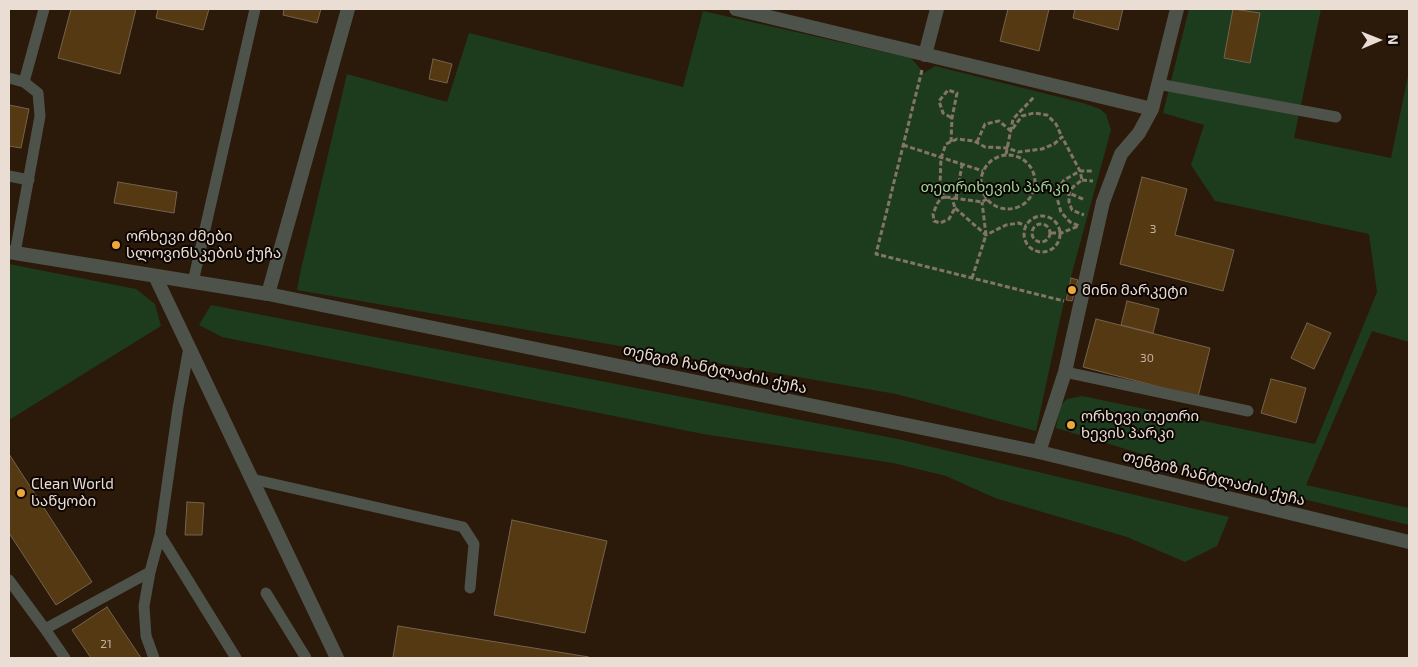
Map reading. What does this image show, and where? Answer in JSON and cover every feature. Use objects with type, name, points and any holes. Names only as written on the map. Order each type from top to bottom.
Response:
[{"type":"street","points":[[268,294],[348,9]]},
{"type":"street","points":[[736,9],[1152,109]]},
{"type":"street","points":[[925,55],[937,9]]},
{"type":"street","points":[[1039,452],[1065,372],[1102,206],[1121,154],[1139,133],[1152,109],[1178,9]]},
{"type":"street","name":"თენგიზ ჩანტლაძის ქუჩა","points":[[12,252],[268,294],[1039,452],[1409,542]]},
{"type":"street","points":[[155,276],[337,658]]},
{"type":"lane","points":[[24,82],[44,9]]},
{"type":"lane","points":[[193,282],[256,9]]},
{"type":"lane","points":[[9,78],[24,82],[38,93],[40,116],[29,180],[12,252]]},
{"type":"lane","points":[[1158,84],[1336,117]]},
{"type":"lane","points":[[9,176],[29,180]]},
{"type":"lane","points":[[154,658],[146,636],[144,606],[150,572],[160,535],[189,347]]},
{"type":"lane","points":[[1065,372],[1248,411]]},
{"type":"lane","points":[[252,479],[463,527],[474,544],[470,588]]},
{"type":"lane","points":[[160,535],[236,658]]},
{"type":"lane","points":[[45,629],[150,572]]},
{"type":"lane","points":[[9,580],[45,629],[61,657]]},
{"type":"lane","points":[[266,593],[306,658]]},
{"type":"path","points":[[925,55],[876,254],[1080,305]]},
{"type":"path","points":[[1006,154],[1013,119],[1046,84]]},
{"type":"path","points":[[951,142],[952,118],[957,93],[948,90],[938,101],[943,113],[952,118]]},
{"type":"path","points":[[1011,131],[1022,116],[1034,113],[1047,116],[1056,124],[1080,171],[1082,180]]},
{"type":"path","points":[[976,142],[985,124],[999,121],[1011,131]]},
{"type":"path","points":[[946,197],[940,186],[941,158],[946,144],[957,139],[976,142],[985,147],[1008,148],[1018,152],[1042,149],[1054,144],[1062,137]]},
{"type":"path","points":[[903,145],[983,171]]},
{"type":"path","points":[[1022,158],[1029,151]]},
{"type":"path","points":[[1006,154],[1022,158],[1033,170],[1035,186],[1032,194],[1027,202],[1020,207],[1002,209],[987,199],[981,186],[983,171],[992,160],[1006,154]]},
{"type":"path","points":[[962,165],[954,198],[955,208],[949,219],[940,223],[934,221],[933,214],[941,198],[946,197],[954,198],[982,202],[987,199]]},
{"type":"path","points":[[1051,233],[1060,233],[1079,226],[1070,222],[1061,212],[1057,190],[1064,180],[1080,171],[1092,171]]},
{"type":"path","points":[[1084,215],[1072,210],[1068,202],[1069,193],[1082,180],[1093,181]]},
{"type":"path","points":[[1035,186],[1069,193],[1102,206]]},
{"type":"path","points":[[972,278],[986,235],[982,202]]},
{"type":"path","points":[[955,208],[986,235]]},
{"type":"path","points":[[1041,215],[1055,220],[1059,226],[1060,233],[1059,240],[1055,246],[1050,250],[1042,252],[1030,247],[1024,235],[1028,222],[1034,217],[1041,215]]},
{"type":"path","points":[[986,235],[1006,224],[1019,223],[1026,226]]},
{"type":"path","points":[[1040,224],[1047,226],[1051,233],[1048,240],[1042,242],[1036,240],[1032,234],[1034,227],[1040,224]]},
{"type":"path","points":[[1024,235],[1032,234]]},
{"type":"green space","points":[[1189,9],[1321,9],[1294,138],[1391,158],[1409,71],[1409,342],[1372,331],[1306,485],[1409,508],[1409,525],[1238,483],[1056,428],[1060,406],[1067,399],[1082,396],[1315,444],[1377,292],[1369,234],[1215,201],[1191,165],[1204,125],[1163,113]]},
{"type":"green space","name":"თეთრიხევის პარკი","points":[[703,11],[911,58],[924,73],[935,66],[1083,103],[1100,109],[1106,114],[1111,130],[1063,306],[1036,431],[896,394],[297,290],[347,74],[447,102],[469,33],[683,87]]},
{"type":"green space","points":[[9,264],[136,289],[155,304],[161,326],[9,420]]},
{"type":"green space","points":[[211,305],[898,439],[1229,517],[1217,546],[1185,562],[1127,537],[995,498],[946,476],[893,463],[703,434],[222,337],[199,325]]},
{"type":"building","points":[[71,9],[136,9],[120,74],[58,58]]},
{"type":"building","points":[[158,9],[209,9],[203,30],[156,18]]},
{"type":"building","points":[[284,9],[321,9],[317,23],[283,15]]},
{"type":"building","points":[[1008,9],[1049,9],[1039,51],[1000,41]]},
{"type":"building","points":[[1075,9],[1123,9],[1118,30],[1073,18]]},
{"type":"building","points":[[1233,9],[1260,13],[1250,63],[1224,58]]},
{"type":"building","points":[[433,59],[452,64],[447,83],[429,79]]},
{"type":"building","points":[[9,105],[29,109],[21,148],[9,146]]},
{"type":"building","points":[[1142,177],[1187,189],[1175,235],[1234,250],[1223,291],[1120,264]]},
{"type":"building","points":[[118,182],[177,192],[174,213],[114,203]]},
{"type":"building","name":"მინი მარკეტი","points":[[1071,278],[1078,280],[1072,301],[1066,300]]},
{"type":"building","points":[[1127,301],[1159,309],[1153,333],[1121,325]]},
{"type":"building","points":[[1096,319],[1210,348],[1198,397],[1083,367]]},
{"type":"building","points":[[1307,323],[1331,333],[1314,369],[1291,358]]},
{"type":"building","points":[[1271,379],[1306,388],[1296,423],[1261,413]]},
{"type":"building","name":"Clean World საწყობი","points":[[9,454],[92,582],[56,605],[9,533]]},
{"type":"building","points":[[187,502],[204,503],[202,535],[185,535]]},
{"type":"building","points":[[512,520],[607,541],[585,633],[494,615]]},
{"type":"building","points":[[107,607],[141,658],[91,658],[72,630]]},
{"type":"building","points":[[398,626],[589,657],[396,658],[393,657]]},
{"type":"place","name":"ორხევი ძმები სლოვინსკების ქუჩა","points":[[116,245]]},
{"type":"place","name":"მინი მარკეტი","points":[[1072,290]]},
{"type":"place","name":"ორხევი თეთრი ხევის პარკი","points":[[1071,425]]},
{"type":"place","name":"Clean World საწყობი","points":[[21,493]]}]
